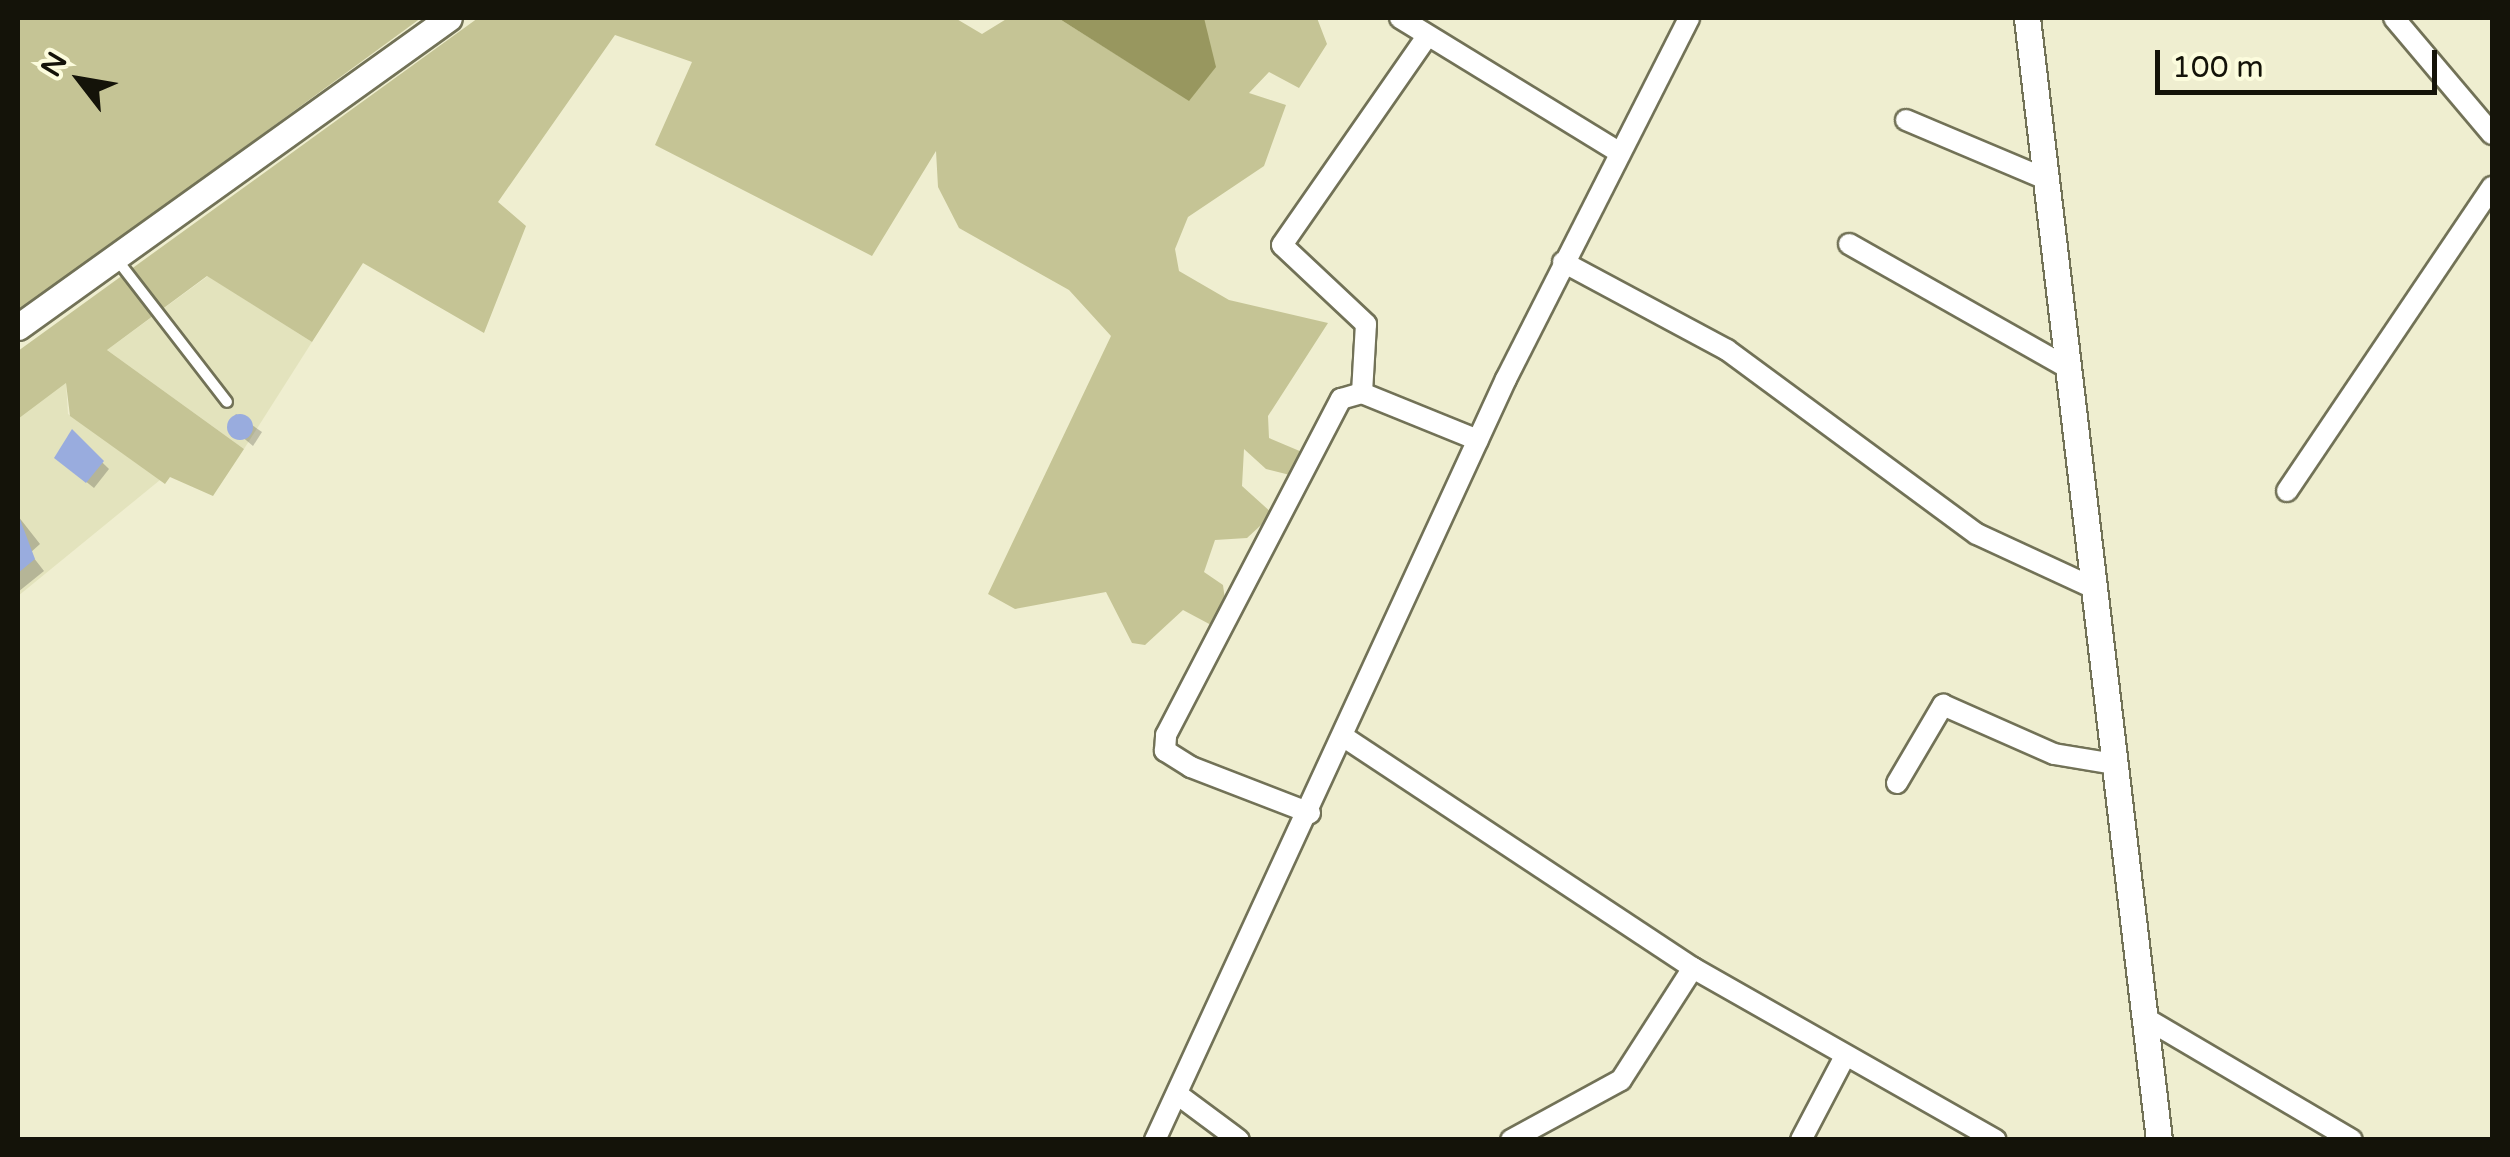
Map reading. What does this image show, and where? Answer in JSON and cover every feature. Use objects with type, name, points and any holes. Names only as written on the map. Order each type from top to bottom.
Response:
[{"type":"street","points":[[18,327],[119,263],[450,18]]},
{"type":"street","points":[[1400,18],[1619,152]]},
{"type":"street","points":[[1155,1140],[1310,812],[1478,440],[1563,262],[1689,18]]},
{"type":"street","points":[[2027,18],[2159,1140]]},
{"type":"street","points":[[2394,18],[2492,134]]},
{"type":"street","points":[[1362,393],[1366,324],[1282,245],[1427,36]]},
{"type":"street","points":[[1906,120],[2046,179]]},
{"type":"street","points":[[2287,491],[2492,187]]},
{"type":"street","points":[[1848,244],[2068,368]]},
{"type":"street","points":[[1563,262],[1727,350],[1977,534],[2094,588]]},
{"type":"street","points":[[1310,812],[1191,768],[1163,746],[1341,399],[1362,393],[1478,440]]},
{"type":"street","points":[[1897,783],[1943,704],[2054,754],[2115,764]]},
{"type":"street","points":[[1344,738],[1693,968],[1844,1058],[1996,1140]]},
{"type":"street","points":[[1510,1140],[1621,1080],[1693,968]]},
{"type":"street","points":[[2145,1018],[2352,1140]]},
{"type":"street","points":[[1801,1140],[1844,1058]]},
{"type":"street","points":[[1177,1094],[1239,1140]]},
{"type":"lane","points":[[119,263],[227,402]]},
{"type":"shaded area","points":[[18,18],[421,18],[18,313]]},
{"type":"shaded area","points":[[478,18],[955,18],[982,34],[1008,18],[1058,18],[1189,100],[1204,18],[1317,18],[1327,44],[1299,88],[1269,72],[1249,93],[1286,105],[1264,166],[1188,217],[1175,249],[1179,271],[1229,300],[1328,323],[1268,416],[1269,438],[1302,452],[1290,475],[1266,469],[1244,449],[1242,486],[1273,514],[1247,538],[1215,540],[1204,572],[1223,585],[1226,607],[1213,626],[1183,610],[1145,645],[1132,643],[1106,592],[1015,609],[988,594],[1111,336],[1069,290],[959,228],[938,187],[936,151],[872,256],[655,145],[692,62],[615,35],[498,202],[526,226],[484,333],[363,263],[312,342],[207,276],[107,350],[244,449],[213,496],[170,477],[165,484],[70,416],[66,383],[18,419],[18,351]]},
{"type":"shaded area","points":[[1058,18],[1204,18],[1216,67],[1189,101]]},
{"type":"shaded area","points":[[208,276],[312,342],[244,449],[107,350]]},
{"type":"shaded area","points":[[66,383],[68,414],[160,480],[18,596],[18,419]]},
{"type":"building","points":[[240,414],[249,418],[253,427],[249,436],[240,440],[231,436],[227,427],[231,418]]},
{"type":"building","points":[[72,429],[104,461],[86,483],[54,458]]},
{"type":"building","points":[[18,514],[35,559],[18,573]]}]
